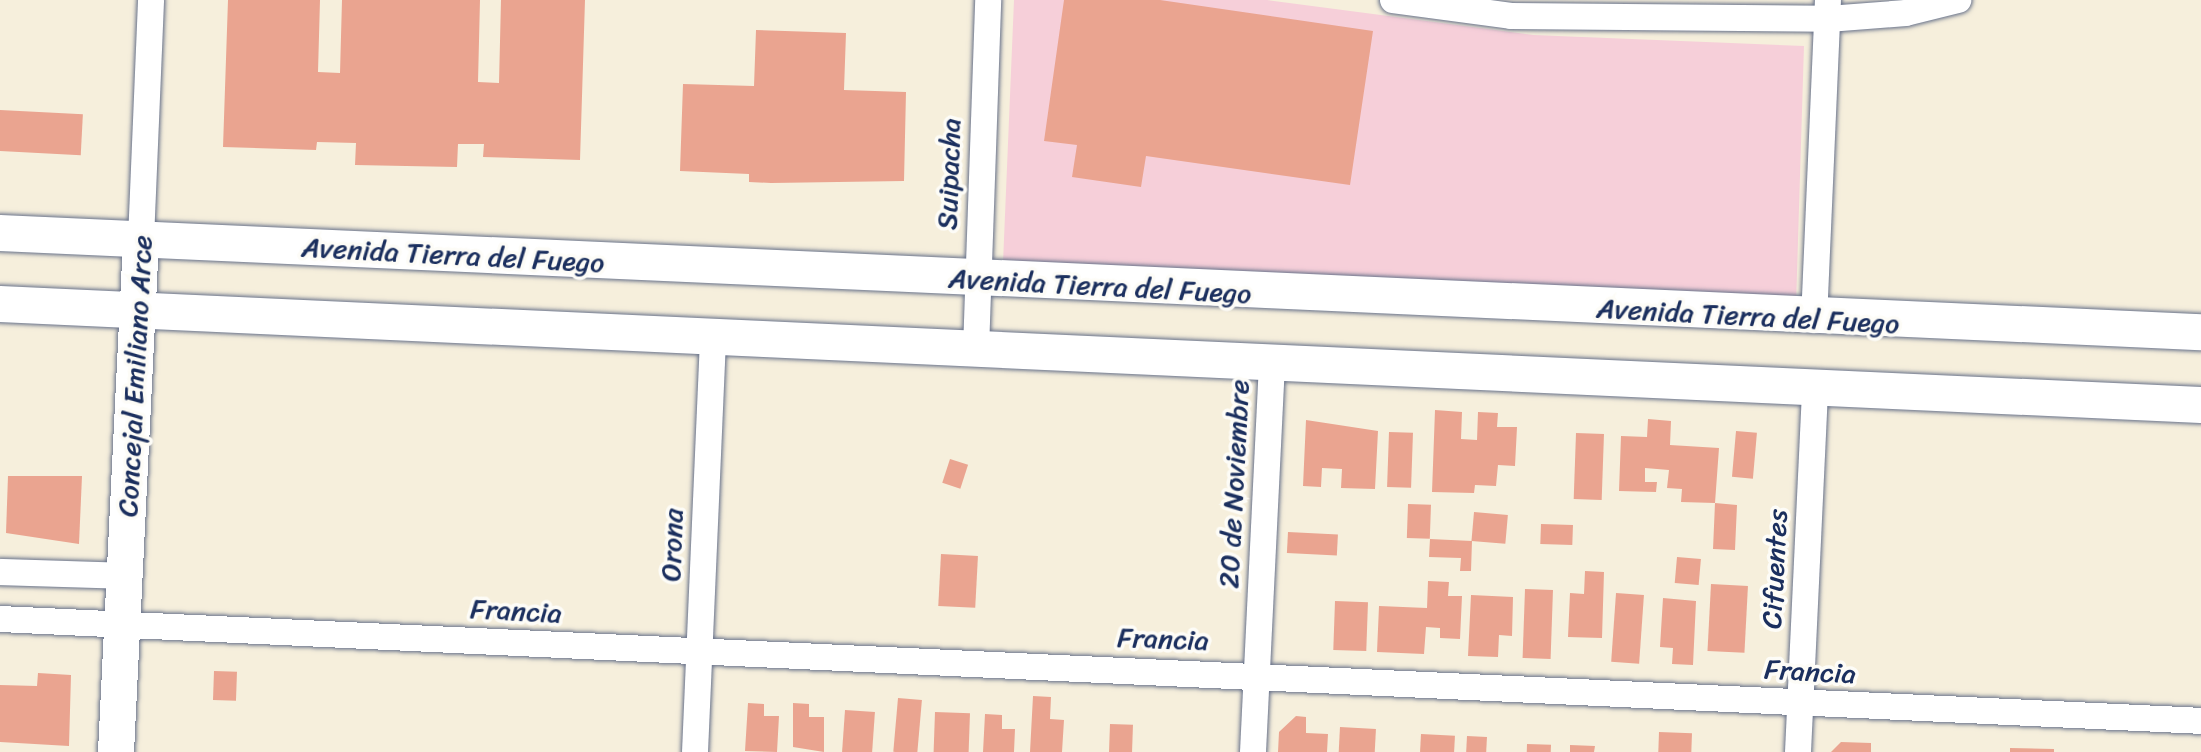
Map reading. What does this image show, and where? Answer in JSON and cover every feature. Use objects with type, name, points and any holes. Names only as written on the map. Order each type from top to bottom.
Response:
[{"type":"street","name":"Concejal Emiliano Arce","points":[[116,752],[151,0]]},
{"type":"street","name":"Suipacha","points":[[976,350],[988,0]]},
{"type":"street","points":[[1393,0],[1511,16],[1828,10],[1906,13],[1958,0]]},
{"type":"street","points":[[1814,320],[1828,10]]},
{"type":"street","name":"Avenida Tierra del Fuego","points":[[0,233],[1814,320],[2201,332]]},
{"type":"street","points":[[0,304],[713,340],[2201,405]]},
{"type":"street","name":"Orona","points":[[695,752],[713,340]]},
{"type":"street","name":"20 de Noviembre","points":[[1253,752],[1272,363]]},
{"type":"street","name":"Cifuentes","points":[[1798,752],[1815,389]]},
{"type":"street","points":[[0,572],[125,576]]},
{"type":"street","name":"Francia","points":[[0,619],[2201,721]]},
{"type":"shaded area","points":[[1014,0],[1267,0],[1533,35],[1804,46],[1796,305],[1003,263]]},
{"type":"building","points":[[228,0],[320,0],[318,72],[340,73],[342,0],[480,0],[478,82],[499,83],[501,0],[585,0],[580,160],[483,157],[484,144],[458,144],[457,167],[355,165],[356,143],[317,142],[316,150],[223,147]]},
{"type":"building","points":[[1064,0],[1160,0],[1373,31],[1350,185],[1146,156],[1141,187],[1072,177],[1077,145],[1044,141]]},
{"type":"building","points":[[756,30],[846,33],[844,90],[906,92],[904,181],[771,183],[749,182],[749,174],[680,171],[683,84],[754,86]]},
{"type":"building","points":[[0,110],[83,114],[81,155],[0,151]]},
{"type":"building","points":[[1435,410],[1462,412],[1461,439],[1477,440],[1478,412],[1498,413],[1497,427],[1517,427],[1515,466],[1498,465],[1496,486],[1475,485],[1474,493],[1432,492]]},
{"type":"building","points":[[1648,419],[1671,421],[1670,445],[1719,448],[1715,503],[1681,502],[1682,489],[1667,488],[1669,470],[1645,468],[1645,482],[1657,482],[1656,492],[1619,491],[1621,436],[1647,437]]},
{"type":"building","points":[[1306,420],[1378,431],[1375,489],[1341,488],[1342,469],[1322,468],[1321,487],[1303,486]]},
{"type":"building","points":[[1736,431],[1757,433],[1753,479],[1732,477]]},
{"type":"building","points":[[1389,432],[1413,433],[1411,488],[1387,487]]},
{"type":"building","points":[[1576,433],[1604,434],[1602,500],[1574,499]]},
{"type":"building","points":[[950,459],[968,465],[960,489],[942,483]]},
{"type":"building","points":[[8,476],[82,476],[79,544],[6,533]]},
{"type":"building","points":[[1715,503],[1737,505],[1735,550],[1713,549]]},
{"type":"building","points":[[1408,504],[1431,505],[1430,539],[1407,538]]},
{"type":"building","points":[[1474,512],[1508,515],[1505,544],[1471,541]]},
{"type":"building","points":[[1541,524],[1573,525],[1572,545],[1540,544]]},
{"type":"building","points":[[1288,532],[1338,535],[1337,556],[1287,553]]},
{"type":"building","points":[[1430,539],[1472,541],[1471,571],[1460,571],[1461,558],[1429,557]]},
{"type":"building","points":[[941,554],[978,556],[975,608],[938,606]]},
{"type":"building","points":[[1677,557],[1701,559],[1699,585],[1675,583]]},
{"type":"building","points":[[1585,571],[1604,572],[1602,638],[1568,637],[1570,593],[1584,594]]},
{"type":"building","points":[[1428,581],[1449,582],[1448,596],[1462,596],[1460,639],[1440,638],[1440,628],[1426,627],[1424,654],[1377,652],[1379,606],[1427,608]]},
{"type":"building","points":[[1711,584],[1748,586],[1744,653],[1707,651]]},
{"type":"building","points":[[1525,589],[1553,590],[1551,659],[1523,658]]},
{"type":"building","points":[[1616,593],[1644,595],[1639,664],[1611,662]]},
{"type":"building","points":[[1471,595],[1513,597],[1512,636],[1499,635],[1498,657],[1468,656]]},
{"type":"building","points":[[1663,598],[1696,601],[1693,665],[1672,664],[1673,648],[1660,647]]},
{"type":"building","points":[[1335,601],[1368,602],[1366,651],[1333,650]]},
{"type":"building","points":[[214,671],[237,672],[236,701],[213,700]]},
{"type":"building","points":[[38,673],[71,675],[69,746],[0,742],[0,685],[37,686]]},
{"type":"building","points":[[1033,696],[1051,697],[1050,719],[1064,720],[1062,752],[1030,752]]},
{"type":"building","points":[[898,698],[922,700],[917,752],[893,752]]},
{"type":"building","points":[[748,703],[764,704],[764,716],[779,716],[777,752],[745,751]]},
{"type":"building","points":[[793,703],[809,704],[809,717],[824,717],[824,752],[793,747]]},
{"type":"building","points":[[845,710],[875,712],[872,752],[842,752]]},
{"type":"building","points":[[935,712],[970,713],[969,752],[934,752]]},
{"type":"building","points":[[985,714],[1002,715],[1002,729],[1015,729],[1014,752],[983,752]]},
{"type":"building","points":[[1296,716],[1306,717],[1306,733],[1328,734],[1327,752],[1278,752],[1279,732]]},
{"type":"building","points":[[1110,724],[1133,725],[1132,752],[1109,752]]},
{"type":"building","points":[[1340,727],[1376,729],[1375,752],[1339,752]]},
{"type":"building","points":[[1659,732],[1692,733],[1691,752],[1658,752]]},
{"type":"building","points":[[1421,734],[1455,736],[1454,752],[1420,752]]},
{"type":"building","points":[[1467,736],[1487,737],[1486,752],[1466,752]]},
{"type":"building","points":[[1841,742],[1871,743],[1871,752],[1831,752]]},
{"type":"building","points":[[1527,744],[1551,745],[1551,752],[1527,752]]},
{"type":"building","points":[[1570,745],[1595,746],[1594,752],[1570,752]]},
{"type":"building","points":[[2010,748],[2054,749],[2054,752],[2010,752]]}]
